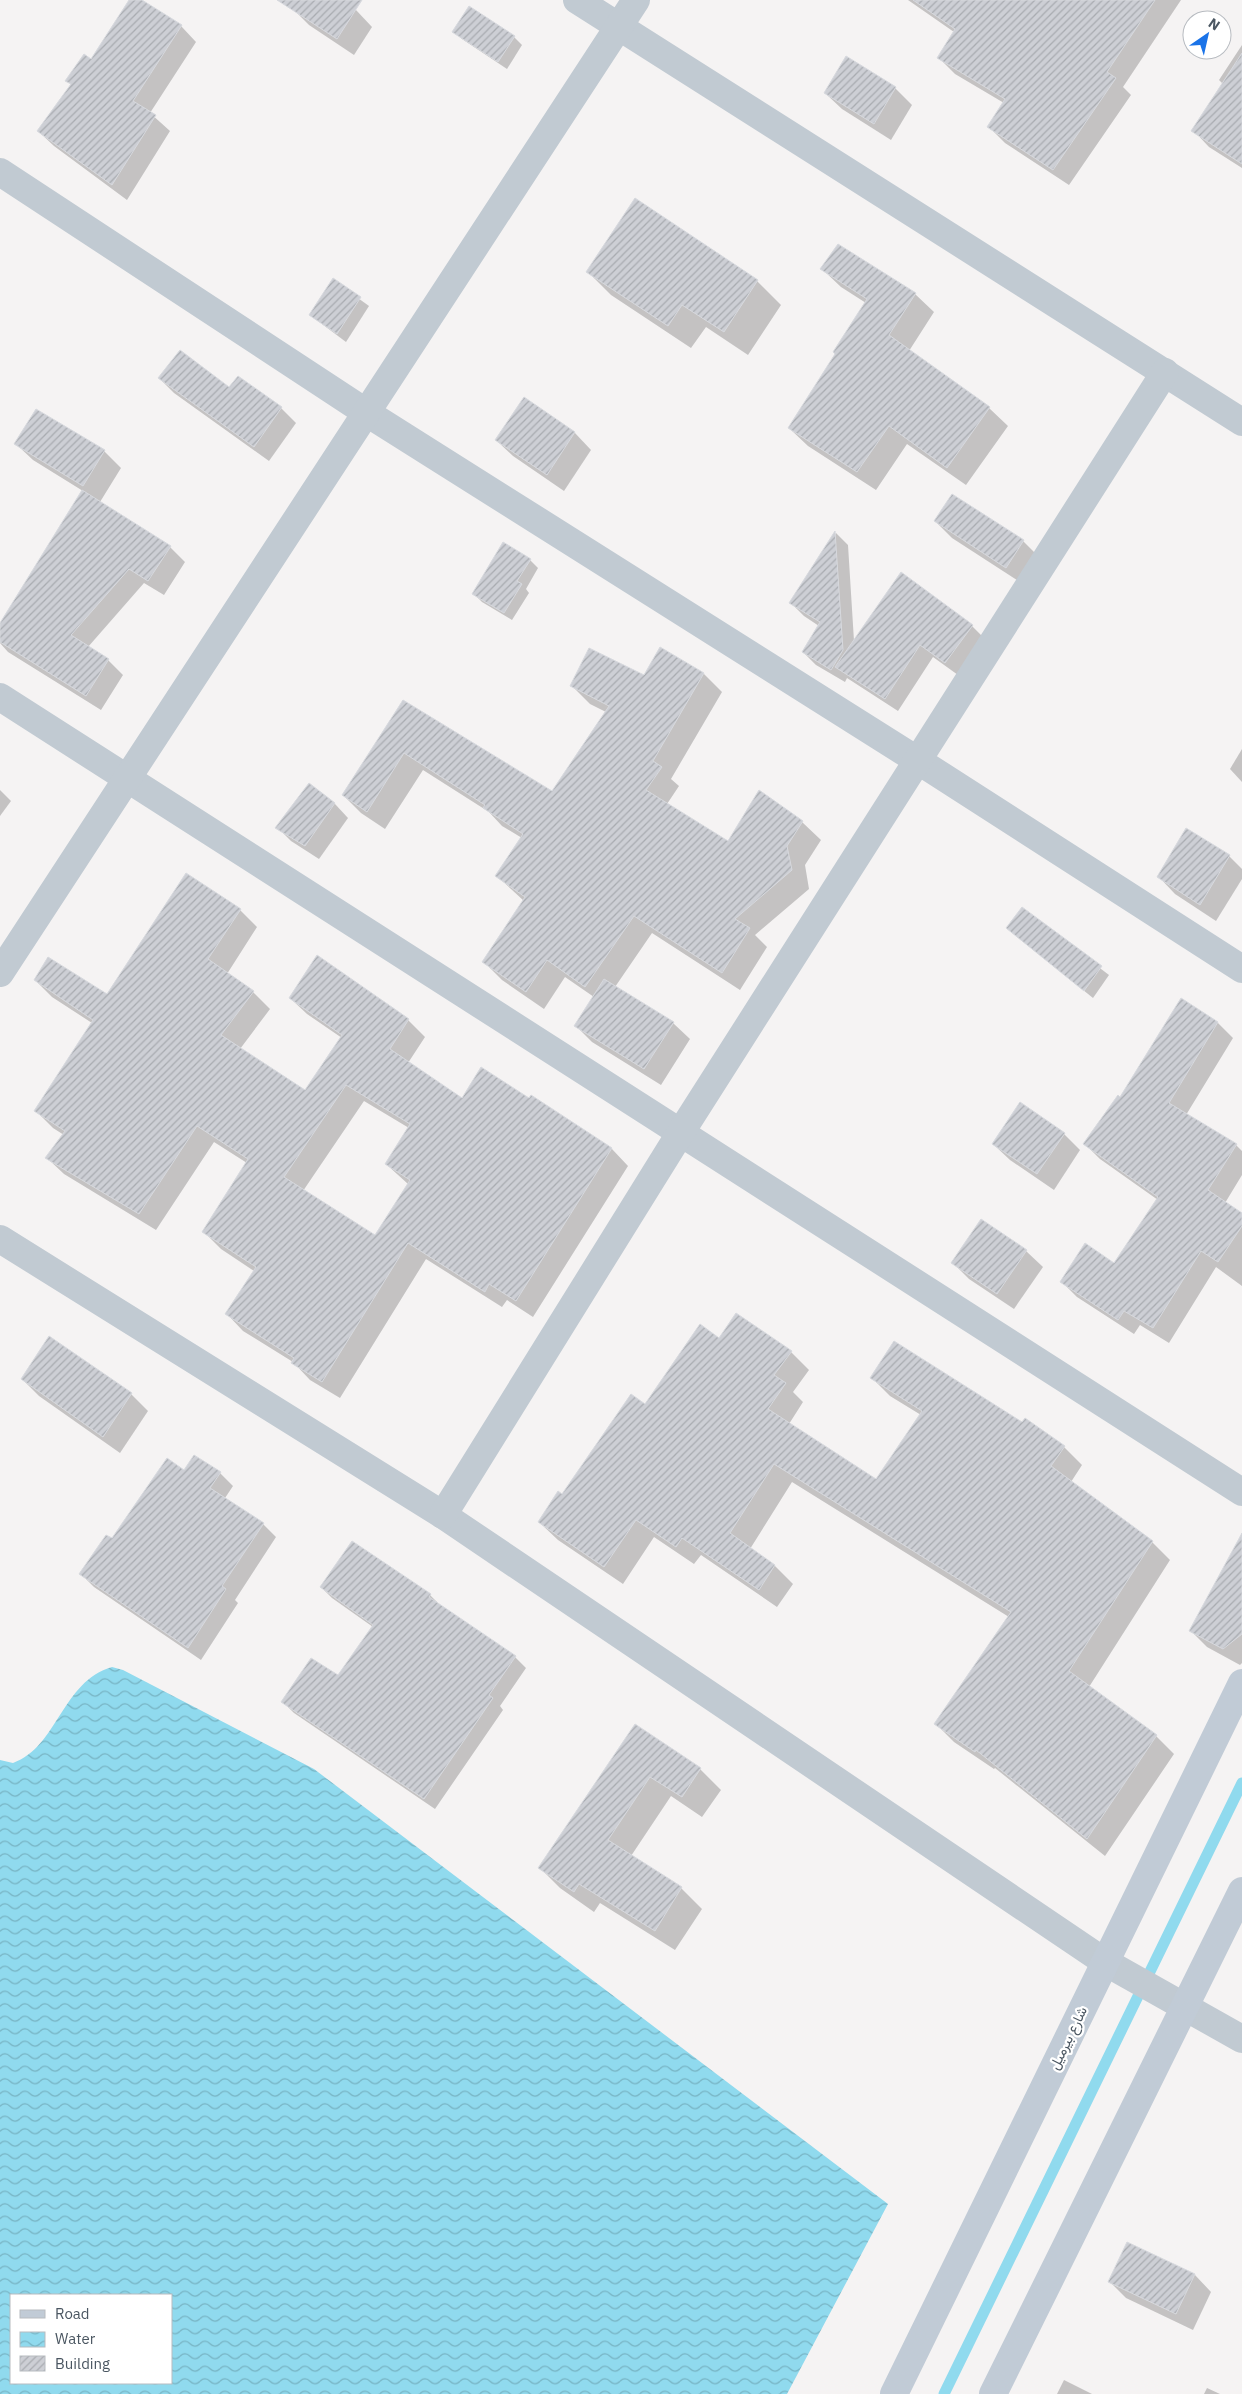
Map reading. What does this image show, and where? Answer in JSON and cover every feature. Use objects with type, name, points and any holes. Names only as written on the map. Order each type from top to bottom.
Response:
[{"type":"street","points":[[577,0],[618,28],[1242,422]]},
{"type":"street","points":[[0,973],[128,780],[636,0]]},
{"type":"street","points":[[0,172],[367,413],[917,760],[1242,969]]},
{"type":"street","points":[[443,1515],[681,1132],[1165,372]]},
{"type":"street","points":[[0,697],[1242,1492]]},
{"type":"street","points":[[0,1239],[443,1515],[1117,1968],[1242,2039]]},
{"type":"street","name":"شارع بيرميل","points":[[894,2394],[1117,1968],[1242,1683]]},
{"type":"street","points":[[993,2394],[1242,1891]]},
{"type":"water","points":[[112,1667],[123,1670],[314,1769],[888,2204],[787,2394],[0,2394],[0,1760],[13,1763],[28,1755],[51,1729],[82,1686],[95,1674]]},
{"type":"building","points":[[129,0],[142,0],[182,25],[133,101],[156,115],[112,185],[37,131],[71,84],[65,81],[84,54],[91,59]]},
{"type":"building","points":[[277,0],[362,0],[337,39]]},
{"type":"building","points":[[913,0],[1155,0],[1107,72],[1116,78],[1053,170],[987,127],[1005,99],[937,58],[955,29]]},
{"type":"building","points":[[469,6],[515,36],[498,62],[452,32]]},
{"type":"building","points":[[1242,53],[1242,164],[1191,131]]},
{"type":"building","points":[[846,56],[896,87],[874,124],[824,93]]},
{"type":"building","points":[[635,198],[758,280],[724,332],[682,305],[668,326],[586,272]]},
{"type":"building","points":[[838,244],[916,293],[889,335],[990,407],[947,468],[889,426],[857,472],[788,428],[867,299],[820,269]]},
{"type":"building","points":[[333,278],[361,297],[337,334],[309,315]]},
{"type":"building","points":[[180,350],[229,387],[238,376],[282,407],[254,447],[158,378]]},
{"type":"building","points":[[524,397],[575,432],[547,475],[495,440]]},
{"type":"building","points":[[36,409],[105,450],[83,486],[14,444]]},
{"type":"building","points":[[82,490],[171,546],[148,581],[129,569],[71,635],[109,659],[86,696],[0,642],[0,623]]},
{"type":"building","points":[[952,494],[1024,540],[1006,568],[934,521]]},
{"type":"building","points":[[835,531],[843,650],[831,670],[802,652],[820,622],[789,603]]},
{"type":"building","points":[[503,542],[531,559],[517,581],[522,584],[504,613],[472,594]]},
{"type":"building","points":[[901,572],[973,625],[945,663],[920,645],[885,699],[835,667]]},
{"type":"building","points":[[660,647],[704,673],[653,761],[662,767],[646,790],[728,841],[759,790],[803,821],[787,846],[792,870],[735,919],[750,928],[722,973],[634,916],[585,987],[547,960],[526,992],[482,962],[525,897],[495,876],[523,834],[483,808],[485,805],[404,753],[367,812],[342,795],[403,700],[552,791],[609,706],[570,686],[589,648],[644,675]]},
{"type":"building","points":[[309,783],[335,803],[305,846],[275,828]]},
{"type":"building","points":[[1186,828],[1230,855],[1200,905],[1157,877]]},
{"type":"building","points":[[186,873],[241,909],[208,959],[254,991],[221,1035],[305,1090],[342,1035],[289,998],[317,955],[409,1019],[390,1049],[462,1098],[481,1067],[529,1098],[531,1095],[612,1148],[516,1301],[489,1284],[485,1292],[408,1243],[322,1382],[291,1363],[294,1358],[225,1314],[256,1267],[202,1232],[248,1159],[197,1126],[139,1214],[45,1158],[65,1131],[34,1111],[93,1020],[34,980],[48,957],[107,994]],"holes":[[[346,1085],[410,1124],[385,1164],[410,1180],[375,1235],[284,1177]]]},
{"type":"building","points":[[1022,907],[1102,966],[1084,991],[1006,928]]},
{"type":"building","points":[[604,979],[674,1022],[644,1069],[574,1026]]},
{"type":"building","points":[[1181,998],[1218,1022],[1169,1103],[1237,1144],[1208,1190],[1242,1213],[1242,1226],[1218,1262],[1201,1251],[1153,1328],[1124,1311],[1118,1320],[1060,1282],[1085,1243],[1114,1263],[1158,1197],[1083,1144],[1118,1095],[1120,1097]]},
{"type":"building","points":[[1020,1102],[1065,1133],[1037,1174],[992,1144]]},
{"type":"building","points":[[981,1219],[1027,1250],[997,1294],[951,1263]]},
{"type":"building","points":[[736,1313],[792,1351],[774,1375],[786,1383],[768,1409],[876,1479],[922,1411],[870,1378],[894,1341],[1022,1422],[1025,1418],[1065,1446],[1051,1466],[1153,1541],[1069,1671],[1157,1735],[1087,1839],[976,1750],[975,1752],[934,1724],[1011,1612],[774,1464],[730,1533],[775,1565],[759,1590],[682,1538],[676,1547],[636,1520],[604,1567],[538,1522],[558,1491],[562,1494],[631,1394],[645,1404],[700,1324],[719,1338]]},
{"type":"building","points":[[49,1336],[132,1393],[103,1437],[21,1379]]},
{"type":"building","points":[[194,1455],[221,1472],[210,1488],[264,1523],[222,1586],[226,1589],[188,1648],[79,1574],[106,1535],[112,1538],[167,1458],[184,1470]]},
{"type":"building","points":[[1242,1533],[1242,1634],[1223,1649],[1189,1631]]},
{"type":"building","points":[[352,1541],[431,1594],[429,1597],[516,1656],[489,1695],[493,1698],[424,1799],[281,1702],[311,1658],[338,1675],[373,1625],[320,1587]]},
{"type":"building","points":[[635,1724],[701,1768],[682,1797],[650,1777],[608,1840],[682,1887],[655,1931],[579,1884],[574,1892],[538,1868]]},
{"type":"building","points":[[1127,2242],[1195,2274],[1176,2314],[1108,2282]]},
{"type":"waterway","points":[[944,2394],[1242,1783]]}]
